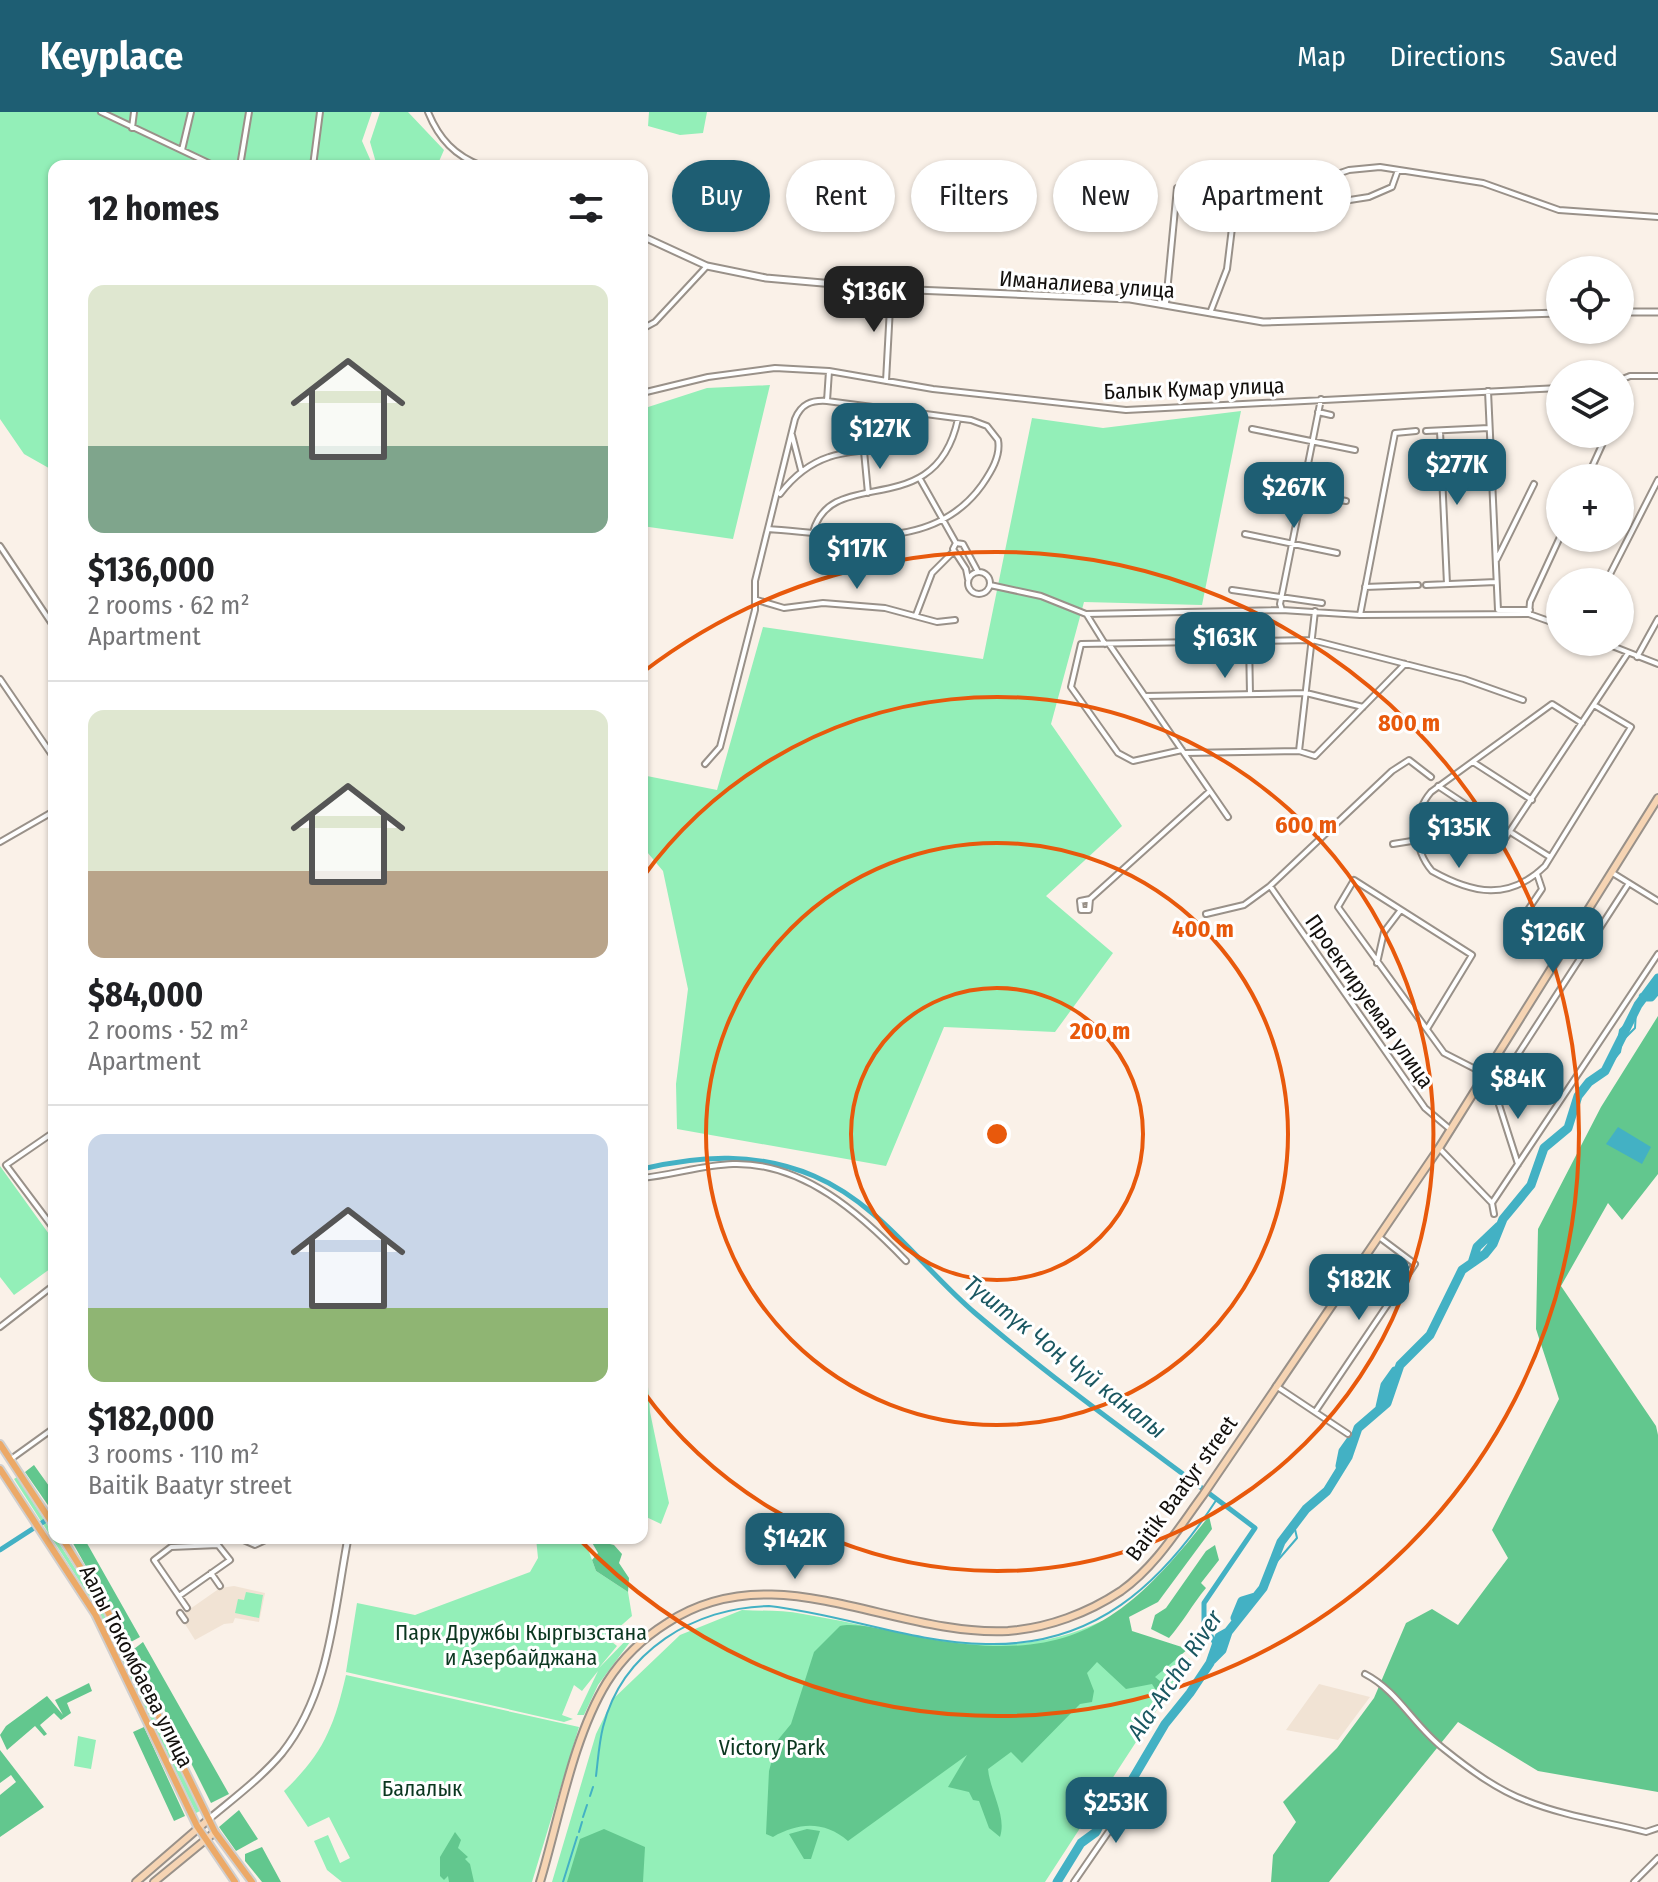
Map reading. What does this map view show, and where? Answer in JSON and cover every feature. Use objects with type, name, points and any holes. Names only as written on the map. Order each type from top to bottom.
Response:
[{"type":"main road","name":"Baitik Baatyr street","points":[[540,1882],[581,1745],[601,1692],[626,1656],[675,1617],[715,1600],[764,1593],[813,1599],[966,1629],[1033,1628],[1087,1610],[1130,1583],[1158,1556],[1203,1495],[1451,1130],[1658,798]]},
{"type":"main road","points":[[0,1444],[48,1517]]},
{"type":"main road","points":[[0,1467],[11,1459]]},
{"type":"main road","name":"Аалы Токомбаева улица","points":[[0,1467],[48,1539]]},
{"type":"main road","name":"Аалы Токомбаева улица","points":[[51,1544],[95,1614],[204,1839],[235,1882]]},
{"type":"main road","name":"Аалы Токомбаева улица","points":[[66,1544],[106,1608],[215,1832],[252,1882]]},
{"type":"main road","points":[[136,1882],[197,1826],[209,1819]]},
{"type":"main road","points":[[154,1882],[215,1832]]},
{"type":"street","points":[[101,112],[203,160]]},
{"type":"street","points":[[132,128],[134,112]]},
{"type":"street","points":[[182,150],[191,112]]},
{"type":"street","points":[[241,160],[249,112]]},
{"type":"street","points":[[314,160],[320,112]]},
{"type":"street","points":[[428,112],[437,134],[464,160]]},
{"type":"street","points":[[1351,170],[1380,167],[1483,183],[1559,210],[1658,217]]},
{"type":"street","points":[[1351,200],[1369,197],[1392,187],[1398,170]]},
{"type":"street","points":[[1166,303],[1174,219]]},
{"type":"street","points":[[1210,313],[1227,269],[1233,232]]},
{"type":"street","name":"Иманалиева улица","points":[[648,239],[707,266],[766,278],[891,289],[1166,303],[1210,313],[1279,322],[1546,313]]},
{"type":"street","points":[[648,326],[707,266]]},
{"type":"street","points":[[886,381],[891,289]]},
{"type":"street","points":[[1634,312],[1658,312]]},
{"type":"street","name":"Балык Кумар улица","points":[[648,392],[759,369],[829,371],[886,381],[1126,410],[1546,389]]},
{"type":"street","points":[[827,401],[829,371]]},
{"type":"street","points":[[1634,376],[1658,376]]},
{"type":"street","points":[[1488,391],[1498,610],[1530,612],[1546,619]]},
{"type":"street","points":[[1282,610],[1281,595],[1321,399]]},
{"type":"street","points":[[705,764],[720,747],[757,600],[755,581],[768,529],[778,497],[792,435],[800,409],[812,401],[827,401],[958,419],[987,426],[998,440],[998,453],[979,489],[943,519],[926,528],[893,535],[768,529]]},
{"type":"street","points":[[1318,412],[1331,415]]},
{"type":"street","points":[[778,497],[801,470],[832,455],[891,446],[902,440],[911,428],[914,413]]},
{"type":"street","points":[[813,532],[818,517],[836,500],[899,489],[920,479],[948,450],[958,419]]},
{"type":"street","points":[[1426,431],[1489,428]]},
{"type":"street","points":[[1252,429],[1355,450]]},
{"type":"street","points":[[1360,615],[1395,433],[1416,431]]},
{"type":"street","points":[[1440,431],[1447,584]]},
{"type":"street","points":[[792,435],[801,470]]},
{"type":"street","points":[[864,451],[868,493]]},
{"type":"street","points":[[916,615],[932,573],[954,551],[956,543],[920,479]]},
{"type":"street","points":[[1613,568],[1658,480]]},
{"type":"street","points":[[1249,482],[1346,501]]},
{"type":"street","points":[[1495,561],[1534,484]]},
{"type":"street","points":[[1245,534],[1337,553]]},
{"type":"street","points":[[954,551],[966,569],[970,590],[976,594],[987,591],[990,585],[987,575],[978,572],[963,544],[956,543]]},
{"type":"street","points":[[0,546],[48,618]]},
{"type":"street","points":[[1530,612],[1554,552]]},
{"type":"street","points":[[968,579],[978,572]]},
{"type":"street","points":[[1426,585],[1496,582]]},
{"type":"street","points":[[990,585],[1041,596],[1086,614],[1282,610],[1360,615],[1530,612]]},
{"type":"street","points":[[1365,587],[1418,585]]},
{"type":"street","points":[[1232,590],[1322,603]]},
{"type":"street","points":[[757,600],[784,608],[823,603],[916,615],[937,622],[955,620]]},
{"type":"street","points":[[1299,751],[1315,611]]},
{"type":"street","points":[[1086,614],[1228,817]]},
{"type":"street","points":[[1637,657],[1658,619]]},
{"type":"street","points":[[1405,664],[1315,756],[1299,751],[1184,752],[1133,761],[1118,753],[1071,687],[1081,644],[1312,640],[1405,664],[1523,700]]},
{"type":"street","points":[[1249,641],[1250,694]]},
{"type":"street","points":[[1438,786],[1468,806],[1463,829],[1476,845],[1491,848],[1512,833],[1626,656]]},
{"type":"street","points":[[1634,656],[1658,664]]},
{"type":"street","points":[[0,679],[48,749]]},
{"type":"street","points":[[1145,696],[1306,693],[1363,707]]},
{"type":"street","points":[[1582,723],[1552,704],[1438,786],[1420,807],[1418,840],[1432,871],[1468,888],[1500,893],[1537,874],[1631,727],[1594,705]]},
{"type":"street","points":[[1206,914],[1244,905],[1270,886],[1392,771],[1409,760],[1431,777]]},
{"type":"street","points":[[1473,762],[1533,800]]},
{"type":"street","points":[[1090,899],[1210,791]]},
{"type":"street","points":[[0,842],[48,814]]},
{"type":"street","points":[[1512,833],[1550,857]]},
{"type":"street","points":[[1393,844],[1418,840]]},
{"type":"street","points":[[1611,872],[1658,901]]},
{"type":"street","points":[[1517,926],[1542,889],[1537,874]]},
{"type":"street","points":[[1427,1029],[1472,955],[1354,880],[1338,907],[1444,1053],[1486,1074]]},
{"type":"street","points":[[1500,1082],[1629,883]]},
{"type":"street","name":"Проектируемая улица","points":[[1270,886],[1425,1108],[1451,1130]]},
{"type":"street","points":[[1377,963],[1384,932],[1401,911]]},
{"type":"street","points":[[1492,1203],[1658,954]]},
{"type":"street","points":[[1494,1089],[1518,1164]]},
{"type":"street","points":[[48,1136],[6,1165],[48,1221]]},
{"type":"street","points":[[1439,1148],[1492,1203],[1494,1214]]},
{"type":"street","points":[[648,1177],[732,1164],[781,1171],[819,1188],[855,1212],[906,1261]]},
{"type":"street","points":[[1315,1412],[1415,1264],[1379,1237]]},
{"type":"street","points":[[0,1327],[48,1290]]},
{"type":"street","points":[[1276,1386],[1348,1434]]},
{"type":"street","points":[[11,1459],[48,1432]]},
{"type":"street","points":[[209,1819],[273,1763],[308,1713],[324,1667],[347,1544]]},
{"type":"street","points":[[179,1596],[230,1560],[218,1545],[171,1547],[154,1560],[187,1608]]},
{"type":"street","points":[[211,1573],[220,1586]]},
{"type":"street","points":[[180,1613],[185,1620]]},
{"type":"street","points":[[1365,1674],[1393,1694],[1413,1720],[1443,1749],[1510,1793],[1531,1803],[1646,1832],[1658,1828]]},
{"type":"street","points":[[1074,1882],[1136,1792]]},
{"type":"street","points":[[1634,1882],[1658,1858]]},
{"type":"shaded area","points":[[234,1586],[265,1593],[259,1622],[235,1618],[233,1623],[224,1624],[195,1640],[180,1616],[220,1588]]},
{"type":"shaded area","points":[[1319,1684],[1370,1697],[1338,1740],[1286,1730]]},
{"type":"green space","points":[[0,112],[372,112],[362,141],[370,160],[48,160],[48,468],[24,454],[0,419]]},
{"type":"green space","points":[[380,112],[408,112],[444,150],[440,160],[375,160],[370,142]]},
{"type":"green space","points":[[649,112],[707,112],[703,133],[680,135],[648,126]]},
{"type":"green space","points":[[770,385],[733,539],[648,527],[648,407],[707,388]]},
{"type":"green space","points":[[1241,411],[1202,605],[1084,602],[1051,724],[1122,826],[1046,896],[1113,953],[1055,1032],[944,1027],[886,1166],[677,1129],[676,1084],[688,989],[663,871],[648,853],[648,776],[717,790],[763,627],[983,659],[1032,418],[1103,428]]},
{"type":"green space","points":[[1658,1016],[1658,1174],[1622,1220],[1608,1203],[1561,1286],[1656,1426],[1658,1435],[1658,1792],[1538,1771],[1458,1722],[1329,1882],[1271,1882],[1273,1855],[1296,1822],[1283,1802],[1337,1748],[1374,1698],[1406,1623],[1432,1609],[1458,1625],[1508,1558],[1492,1530],[1559,1399],[1536,1329],[1538,1229],[1601,1107]]},
{"type":"green space","points":[[0,1166],[48,1233],[48,1270],[14,1295],[0,1277]]},
{"type":"green space","points":[[648,1387],[650,1412],[669,1503],[661,1524],[648,1518]]},
{"type":"green space","points":[[34,1465],[48,1485],[48,1505],[25,1472]]},
{"type":"green space","points":[[17,1477],[48,1526],[48,1532],[14,1479]]},
{"type":"green space","points":[[1209,1516],[1212,1529],[1158,1602],[1129,1617],[1132,1631],[1188,1649],[1155,1677],[1160,1681],[1169,1674],[1172,1678],[1157,1692],[1152,1684],[1126,1689],[1097,1662],[1087,1673],[1094,1691],[1092,1702],[1080,1704],[1022,1763],[1011,1752],[988,1769],[1000,1812],[1000,1837],[989,1828],[979,1801],[973,1800],[969,1792],[948,1787],[967,1755],[848,1841],[830,1830],[812,1826],[792,1828],[773,1837],[766,1834],[769,1771],[777,1741],[791,1724],[814,1652],[840,1626],[871,1627],[979,1645],[1021,1645],[1058,1639],[1091,1627],[1121,1609],[1150,1584]]},
{"type":"green space","points":[[56,1544],[60,1544],[103,1612],[200,1811],[196,1813],[99,1612]]},
{"type":"green space","points":[[73,1544],[87,1544],[140,1637],[129,1643]]},
{"type":"green space","name":"Парк Дружбы Кыргызстана и Азербайджана","points":[[537,1544],[586,1544],[596,1571],[628,1592],[632,1616],[607,1638],[617,1646],[598,1669],[632,1634],[633,1638],[598,1685],[584,1715],[577,1715],[598,1671],[582,1691],[574,1685],[562,1715],[573,1719],[564,1722],[346,1672],[357,1603],[415,1615],[530,1572],[538,1558]]},
{"type":"green space","points":[[593,1544],[614,1545],[622,1554],[619,1563],[629,1578],[628,1592],[596,1571],[592,1560],[598,1553]]},
{"type":"green space","points":[[1215,1545],[1219,1560],[1201,1583],[1206,1588],[1179,1626],[1169,1638],[1151,1629],[1155,1615],[1166,1608],[1206,1551]]},
{"type":"green space","points":[[246,1592],[263,1595],[259,1618],[235,1613],[238,1599],[244,1600]]},
{"type":"green space","name":"Victory Park","points":[[742,1610],[795,1613],[953,1642],[990,1644],[1027,1643],[1064,1635],[1102,1621],[1190,1659],[1045,1882],[552,1882],[596,1734],[613,1699],[680,1635]]},
{"type":"green space","points":[[143,1642],[229,1794],[211,1803],[134,1649]]},
{"type":"green space","name":"Балалык","points":[[346,1675],[579,1727],[532,1882],[342,1882],[327,1870],[314,1841],[328,1835],[340,1863],[350,1858],[329,1817],[308,1827],[284,1791],[308,1765],[325,1739]]},
{"type":"green space","points":[[89,1683],[92,1691],[67,1703],[71,1713],[61,1720],[54,1713],[40,1725],[47,1734],[44,1736],[35,1726],[7,1750],[0,1735],[6,1726],[47,1696],[63,1715],[55,1700]]},
{"type":"green space","points":[[144,1727],[185,1816],[174,1821],[133,1732]]},
{"type":"green space","points":[[78,1736],[96,1740],[91,1769],[74,1766]]},
{"type":"green space","points":[[0,1750],[44,1807],[0,1837],[0,1795],[16,1782],[11,1775],[0,1783]]},
{"type":"green space","points":[[239,1810],[258,1839],[236,1851],[219,1827]]},
{"type":"green space","points":[[604,1829],[645,1847],[643,1882],[567,1882],[580,1839]]},
{"type":"green space","points":[[807,1829],[820,1831],[811,1859],[804,1859],[789,1834]]},
{"type":"green space","points":[[455,1832],[461,1840],[458,1848],[468,1857],[465,1859],[470,1864],[474,1882],[449,1882],[448,1876],[444,1880],[440,1876],[440,1857]]},
{"type":"green space","points":[[262,1847],[281,1882],[262,1882],[245,1861],[245,1854]]},
{"type":"water","points":[[1618,1127],[1651,1147],[1642,1164],[1606,1144]]},
{"type":"waterway","name":"Ala-Archa River","points":[[1057,1882],[1081,1843],[1096,1832],[1114,1798],[1132,1780],[1165,1724],[1210,1663],[1219,1637],[1228,1632],[1263,1588],[1281,1542],[1306,1509],[1327,1491],[1348,1457],[1358,1428],[1387,1403],[1400,1365],[1430,1335],[1462,1270],[1485,1254],[1493,1244],[1503,1219],[1531,1185],[1544,1148],[1568,1128],[1578,1096],[1589,1082],[1605,1071],[1638,1005],[1658,978]]},
{"type":"waterway","points":[[1643,997],[1651,997],[1658,989]]},
{"type":"waterway","name":"Ala-Archa River","points":[[1610,1064],[1620,1052],[1622,1041],[1635,1028],[1636,1011]]},
{"type":"waterway","points":[[1618,1042],[1620,1030],[1632,1018]]},
{"type":"waterway","name":"Түштүк Чоң Чүй каналы","points":[[648,1168],[707,1159],[750,1160],[793,1168],[838,1188],[880,1220],[975,1313],[1009,1341],[1255,1528],[1204,1603],[1204,1621],[1216,1646]]},
{"type":"waterway","points":[[1472,1263],[1477,1247],[1499,1226]]},
{"type":"waterway","points":[[1487,1251],[1490,1234]]},
{"type":"waterway","points":[[1380,1407],[1385,1385],[1395,1371]]},
{"type":"waterway","points":[[1340,1466],[1343,1451],[1353,1437]]},
{"type":"waterway","points":[[596,1776],[603,1727],[613,1700],[627,1676],[665,1638],[689,1625],[741,1608],[769,1606],[959,1642],[1025,1642],[1060,1635],[1092,1622],[1121,1605],[1148,1583],[1172,1558],[1217,1499]]},
{"type":"waterway","name":"Түштүк Чоң Чүй каналы","points":[[0,1550],[48,1519]]},
{"type":"waterway","points":[[1272,1567],[1297,1538],[1294,1525]]},
{"type":"waterway","points":[[1235,1618],[1242,1601],[1255,1597]]},
{"type":"waterway","points":[[1212,1660],[1222,1650],[1228,1632]]},
{"type":"waterway","points":[[590,1796],[593,1787]]},
{"type":"waterway","points":[[583,1817],[587,1805]]},
{"type":"waterway","points":[[579,1832],[582,1822]]},
{"type":"waterway","points":[[563,1882],[577,1837]]}]
